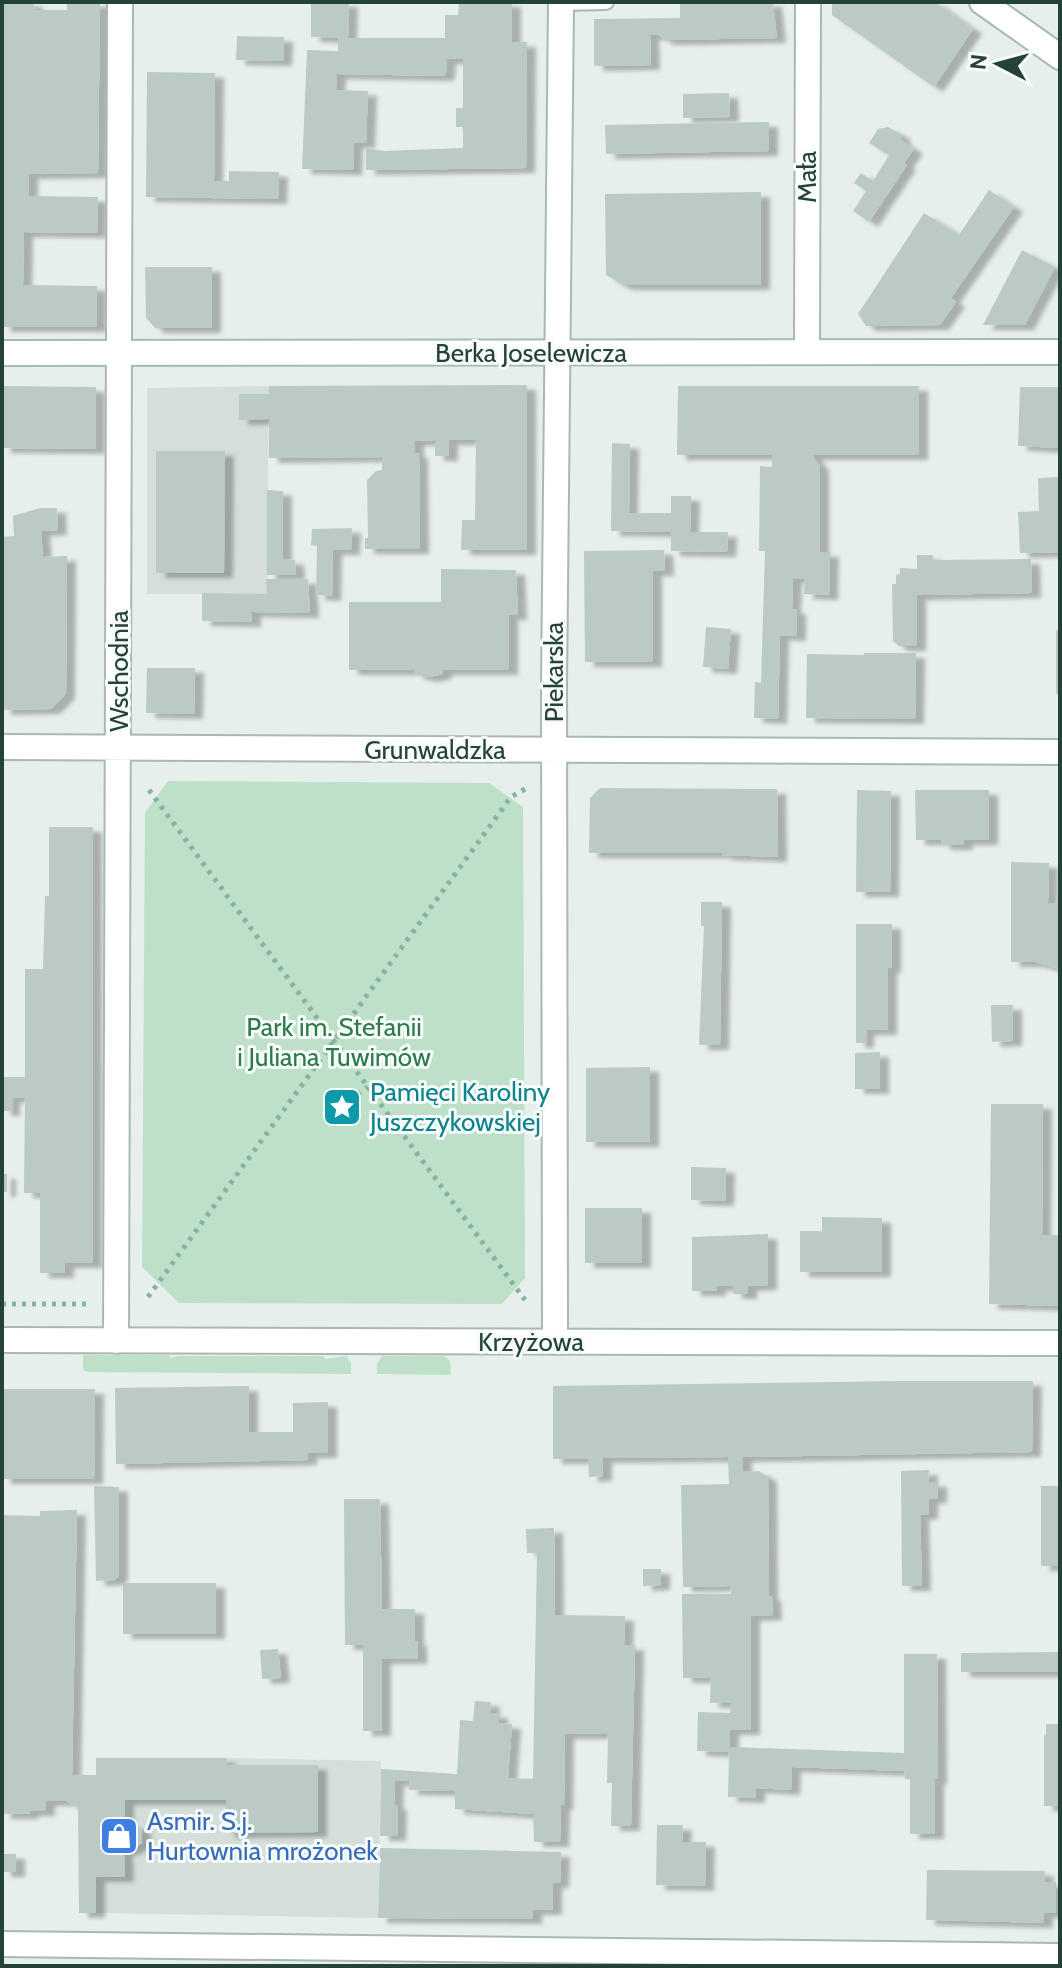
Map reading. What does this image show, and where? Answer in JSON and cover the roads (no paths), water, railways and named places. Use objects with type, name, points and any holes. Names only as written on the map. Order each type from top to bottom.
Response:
[{"type":"street","name":"Wschodnia","points":[[116,1341],[120,2]]},
{"type":"street","name":"Piekarska","points":[[555,1342],[554,750],[561,2]]},
{"type":"street","name":"Mała","points":[[807,352],[808,2]]},
{"type":"street","points":[[982,2],[1060,57]]},
{"type":"street","name":"Berka Joselewicza","points":[[2,353],[1060,352]]},
{"type":"street","name":"Grunwaldzka","points":[[2,747],[1060,752]]},
{"type":"street","name":"Krzyżowa","points":[[2,1340],[1060,1343]]},
{"type":"street","points":[[2,1944],[1060,1956]]},
{"type":"lane","points":[[561,2],[606,2]]},
{"type":"place","name":"Pamięci Karoliny Juszczykowskiej","points":[[342,1107]]},
{"type":"place","name":"Asmir. S.j. Hurtownia mrożonek","points":[[119,1836]]},
{"type":"park label","name":"Park im. Stefanii i Juliana Tuwimów","points":[[334,1042]]}]
